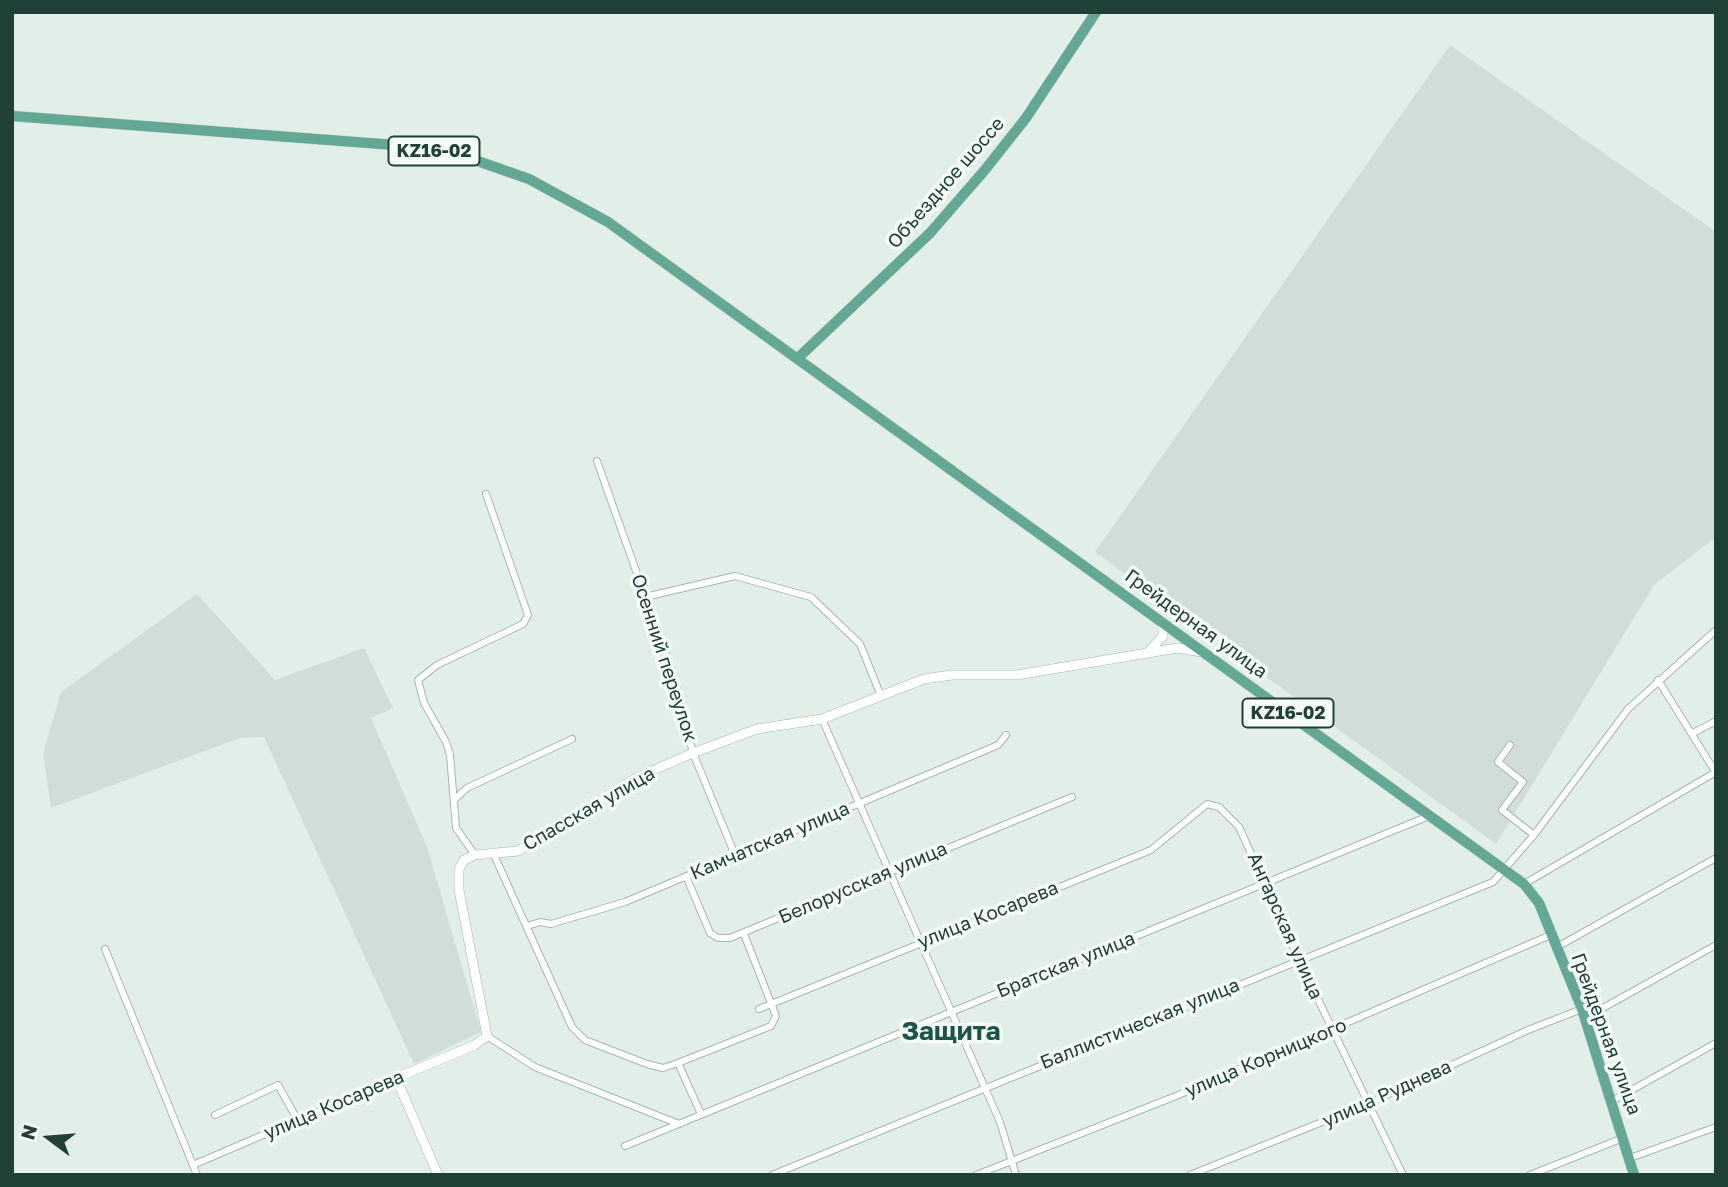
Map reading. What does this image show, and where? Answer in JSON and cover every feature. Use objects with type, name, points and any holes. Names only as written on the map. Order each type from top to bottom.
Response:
[{"type":"main road","name":"Объездное шоссе","points":[[799,357],[930,233],[985,171],[1026,118],[1096,12]]},
{"type":"main road","name":"KZ16-02","points":[[12,117],[408,146],[469,158],[529,179],[579,205],[799,357]]},
{"type":"main road","name":"Грейдерная улица","points":[[799,357],[1524,884],[1539,903],[1553,934],[1583,1014],[1634,1175]]},
{"type":"street","name":"Осенний переулок","points":[[597,461],[673,675],[694,753],[735,855]]},
{"type":"street","points":[[486,494],[528,615],[523,624],[437,666],[418,680],[424,703],[446,742],[457,828],[475,855],[464,860],[459,869],[459,890],[487,1036],[535,1067],[679,1124]]},
{"type":"street","points":[[645,597],[735,576],[811,597],[860,644],[881,696]]},
{"type":"street","points":[[1145,653],[1161,640],[1163,622]]},
{"type":"street","name":"Баллистическая улица","points":[[772,1175],[783,1173],[984,1087],[1493,882],[1534,835],[1628,709],[1716,630]]},
{"type":"street","name":"Спасская улица","points":[[475,855],[518,851],[638,777],[694,753],[757,729],[822,719],[924,680],[952,675],[1017,675],[1177,648],[1205,652]]},
{"type":"street","points":[[1524,884],[1716,773],[1658,680]]},
{"type":"street","points":[[822,719],[891,870],[984,1087],[1016,1175]]},
{"type":"street","points":[[1693,733],[1716,721]]},
{"type":"street","name":"Камчатская улица","points":[[527,926],[540,922],[551,924],[625,902],[998,745],[1006,735]]},
{"type":"street","points":[[454,800],[467,788],[572,739]]},
{"type":"street","points":[[1510,745],[1498,762],[1523,782],[1502,810],[1534,835]]},
{"type":"street","name":"Белорусская улица","points":[[686,876],[710,933],[718,938],[744,934],[891,870],[1072,797]]},
{"type":"street","name":"Ангарская улица","points":[[1207,804],[1219,807],[1240,827],[1299,960],[1403,1175]]},
{"type":"street","name":"улица Косарева","points":[[759,1009],[1151,849],[1207,804]]},
{"type":"street","name":"Братская улица","points":[[625,1146],[1429,816]]},
{"type":"street","points":[[494,855],[572,1027],[585,1040],[648,1064],[663,1068],[771,1027],[776,1016],[744,934]]},
{"type":"street","points":[[1556,947],[1716,858]]},
{"type":"street","name":"улица Корницкого","points":[[976,1175],[1333,1030],[1553,934]]},
{"type":"street","name":"улица Руднева","points":[[1191,1175],[1367,1104],[1528,1030],[1583,1014],[1716,945]]},
{"type":"street","points":[[105,949],[197,1175]]},
{"type":"street","name":"улица Косарева","points":[[193,1165],[475,1045],[487,1036]]},
{"type":"street","points":[[1612,1101],[1716,1043]]},
{"type":"street","points":[[678,1063],[701,1114]]},
{"type":"street","points":[[396,1078],[438,1175]]},
{"type":"street","points":[[215,1115],[278,1085],[297,1119]]},
{"type":"street","points":[[1630,1158],[1716,1127]]},
{"type":"street","points":[[1530,1175],[1624,1138]]},
{"type":"shaded area","points":[[1450,45],[1716,232],[1716,537],[1654,585],[1496,844],[1095,552]]},
{"type":"shaded area","points":[[197,594],[275,680],[364,648],[393,708],[371,718],[427,847],[481,1032],[414,1064],[264,737],[240,738],[51,808],[43,753],[61,692]]},
{"type":"district","name":"Защита","points":[[951,1032]]}]
